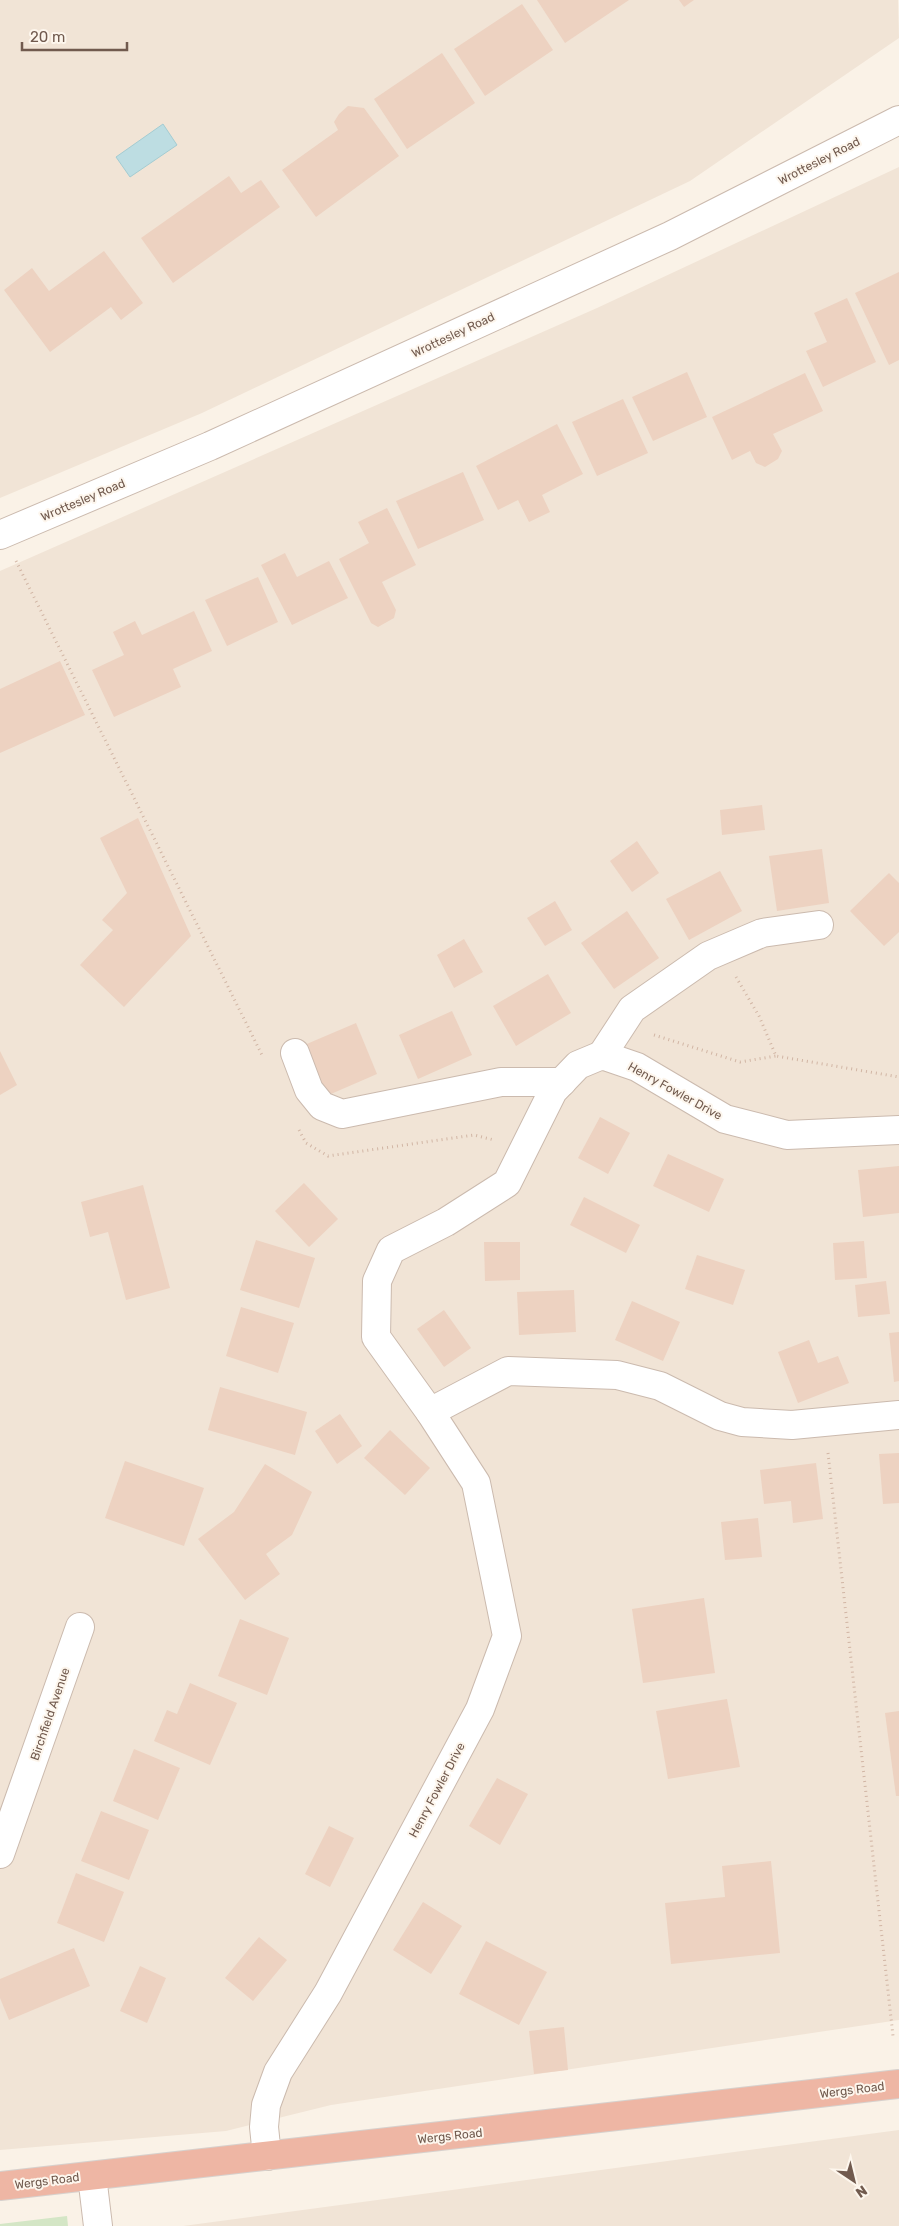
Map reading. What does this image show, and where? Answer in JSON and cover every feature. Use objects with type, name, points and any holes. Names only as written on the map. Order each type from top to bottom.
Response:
[{"type":"highway","name":"Wergs Road","points":[[0,2186],[899,2084]]},
{"type":"street","name":"Wrottesley Road","points":[[1,534],[210,446],[670,236],[899,120]]},
{"type":"street","points":[[602,1055],[632,1009],[708,956],[762,933],[819,925]]},
{"type":"street","points":[[295,1053],[309,1090],[322,1106],[342,1114],[501,1082],[562,1082]]},
{"type":"street","name":"Henry Fowler Drive","points":[[267,2156],[264,2127],[266,2105],[278,2072],[328,1993],[480,1709],[507,1636],[476,1483],[430,1412],[376,1337],[377,1281],[391,1250],[446,1222],[507,1183],[553,1091],[578,1066],[602,1055],[638,1067],[725,1119],[787,1135],[899,1130]]},
{"type":"street","points":[[430,1412],[508,1371],[618,1375],[660,1386],[720,1416],[742,1422],[792,1425],[899,1414]]},
{"type":"street","name":"Birchfield Avenue","points":[[0,1854],[10,1796],[80,1627]]},
{"type":"street","points":[[92,2176],[98,2226]]},
{"type":"path","points":[[1,534],[267,1064]]},
{"type":"path","points":[[721,951],[759,1016],[776,1056]]},
{"type":"path","points":[[622,1025],[740,1062],[776,1056],[899,1077]]},
{"type":"path","points":[[298,1126],[306,1144],[328,1156],[474,1135],[525,1147]]},
{"type":"path","points":[[824,1423],[893,2036]]},
{"type":"shaded area","points":[[0,0],[898,0],[899,38],[690,181],[202,413],[0,498]]},
{"type":"shaded area","points":[[899,167],[899,2020],[331,2105],[226,2131],[0,2150],[0,571],[597,308]]},
{"type":"shaded area","points":[[899,2130],[899,2226],[183,2226]]},
{"type":"green space","points":[[67,2216],[68,2226],[0,2226],[0,2224]]},
{"type":"water","points":[[163,124],[177,145],[130,177],[116,157]]},
{"type":"building","points":[[537,0],[629,0],[565,43]]},
{"type":"building","points":[[679,0],[694,0],[684,7]]},
{"type":"building","points":[[522,4],[553,50],[485,96],[454,49]]},
{"type":"building","points":[[442,53],[475,103],[407,149],[374,99]]},
{"type":"building","points":[[348,106],[364,108],[399,156],[316,217],[282,170],[338,130],[334,122],[339,114]]},
{"type":"building","points":[[229,176],[241,193],[261,180],[280,207],[173,283],[141,238]]},
{"type":"building","points":[[104,251],[143,303],[121,320],[111,307],[50,352],[4,290],[32,268],[49,291]]},
{"type":"building","points":[[899,272],[899,360],[889,365],[855,293]]},
{"type":"building","points":[[847,298],[876,362],[823,387],[806,351],[827,342],[814,313]]},
{"type":"building","points":[[687,372],[707,417],[653,441],[632,397]]},
{"type":"building","points":[[805,373],[823,411],[773,434],[782,451],[778,459],[765,467],[756,463],[750,451],[732,460],[712,417]]},
{"type":"building","points":[[623,399],[648,453],[597,476],[572,422]]},
{"type":"building","points":[[557,424],[583,474],[542,495],[550,512],[529,522],[518,500],[498,510],[476,466]]},
{"type":"building","points":[[463,472],[484,520],[418,549],[396,501]]},
{"type":"building","points":[[387,508],[416,565],[382,582],[396,610],[394,618],[378,627],[371,623],[339,559],[369,543],[358,522]]},
{"type":"building","points":[[285,553],[297,577],[329,561],[348,598],[292,625],[261,565]]},
{"type":"building","points":[[258,577],[278,622],[227,646],[205,600]]},
{"type":"building","points":[[194,611],[212,651],[173,669],[181,687],[114,717],[92,670],[124,655],[113,632],[135,621],[142,635]]},
{"type":"building","points":[[60,661],[85,715],[0,753],[0,689]]},
{"type":"building","points":[[762,805],[765,830],[722,835],[720,810]]},
{"type":"building","points":[[138,818],[191,936],[124,1007],[80,965],[113,930],[102,920],[127,893],[100,838]]},
{"type":"building","points":[[637,841],[659,873],[632,892],[610,861]]},
{"type":"building","points":[[822,849],[829,903],[777,911],[769,856]]},
{"type":"building","points":[[720,871],[742,911],[689,940],[666,899]]},
{"type":"building","points":[[889,873],[899,883],[899,932],[884,946],[850,911]]},
{"type":"building","points":[[555,901],[572,930],[545,946],[527,918]]},
{"type":"building","points":[[627,911],[659,958],[614,989],[581,943]]},
{"type":"building","points":[[464,939],[483,972],[454,988],[437,955]]},
{"type":"building","points":[[548,974],[571,1013],[516,1046],[493,1006]]},
{"type":"building","points":[[452,1011],[472,1055],[418,1079],[399,1035]]},
{"type":"building","points":[[356,1023],[377,1074],[324,1097],[302,1046]]},
{"type":"building","points":[[0,1051],[17,1085],[0,1095]]},
{"type":"building","points":[[600,1117],[630,1133],[608,1174],[578,1158]]},
{"type":"building","points":[[668,1154],[724,1179],[709,1212],[653,1186]]},
{"type":"building","points":[[899,1166],[899,1213],[863,1217],[858,1170]]},
{"type":"building","points":[[304,1183],[338,1219],[309,1247],[275,1211]]},
{"type":"building","points":[[143,1185],[170,1288],[126,1300],[108,1232],[90,1237],[81,1202]]},
{"type":"building","points":[[584,1197],[640,1225],[626,1253],[570,1225]]},
{"type":"building","points":[[256,1240],[315,1258],[299,1308],[240,1290]]},
{"type":"building","points":[[864,1241],[867,1278],[835,1280],[833,1243]]},
{"type":"building","points":[[484,1242],[520,1242],[520,1280],[485,1281]]},
{"type":"building","points":[[697,1255],[745,1270],[733,1305],[685,1289]]},
{"type":"building","points":[[886,1281],[890,1314],[858,1317],[855,1285]]},
{"type":"building","points":[[574,1290],[576,1332],[519,1335],[517,1292]]},
{"type":"building","points":[[632,1301],[680,1322],[663,1361],[615,1340]]},
{"type":"building","points":[[241,1307],[294,1323],[278,1373],[226,1356]]},
{"type":"building","points":[[444,1310],[471,1348],[444,1367],[417,1329]]},
{"type":"building","points":[[899,1332],[899,1381],[894,1382],[889,1333]]},
{"type":"building","points":[[809,1340],[818,1363],[838,1356],[849,1383],[798,1403],[778,1352]]},
{"type":"building","points":[[220,1387],[307,1412],[295,1455],[208,1430]]},
{"type":"building","points":[[340,1414],[362,1446],[337,1464],[315,1431]]},
{"type":"building","points":[[390,1430],[430,1468],[405,1495],[364,1458]]},
{"type":"building","points":[[899,1453],[899,1503],[883,1504],[879,1454]]},
{"type":"building","points":[[125,1461],[204,1488],[184,1546],[105,1518]]},
{"type":"building","points":[[816,1463],[823,1519],[793,1523],[791,1501],[764,1504],[760,1470]]},
{"type":"building","points":[[265,1464],[312,1492],[292,1535],[266,1554],[280,1574],[245,1600],[198,1539],[234,1512]]},
{"type":"building","points":[[758,1518],[762,1557],[725,1560],[721,1522]]},
{"type":"building","points":[[704,1598],[715,1673],[643,1683],[632,1609]]},
{"type":"building","points":[[240,1619],[289,1638],[267,1695],[218,1676]]},
{"type":"building","points":[[190,1683],[237,1703],[210,1765],[154,1741],[167,1710],[177,1714]]},
{"type":"building","points":[[727,1699],[740,1767],[668,1779],[656,1711]]},
{"type":"building","points":[[899,1711],[899,1796],[896,1796],[885,1713]]},
{"type":"building","points":[[134,1749],[180,1768],[158,1820],[113,1801]]},
{"type":"building","points":[[497,1778],[528,1794],[500,1845],[469,1826]]},
{"type":"building","points":[[101,1811],[149,1830],[129,1880],[81,1861]]},
{"type":"building","points":[[329,1826],[354,1838],[330,1887],[305,1874]]},
{"type":"building","points":[[771,1861],[780,1953],[671,1964],[665,1903],[725,1897],[722,1866]]},
{"type":"building","points":[[76,1873],[124,1892],[104,1942],[57,1923]]},
{"type":"building","points":[[423,1902],[462,1926],[431,1974],[393,1950]]},
{"type":"building","points":[[259,1937],[287,1960],[253,2001],[225,1978]]},
{"type":"building","points":[[486,1941],[547,1972],[519,2025],[459,1994]]},
{"type":"building","points":[[74,1948],[90,1986],[9,2020],[0,1998],[0,1979]]},
{"type":"building","points":[[140,1966],[166,1978],[147,2023],[120,2011]]},
{"type":"building","points":[[564,2027],[568,2070],[534,2074],[529,2031]]}]
